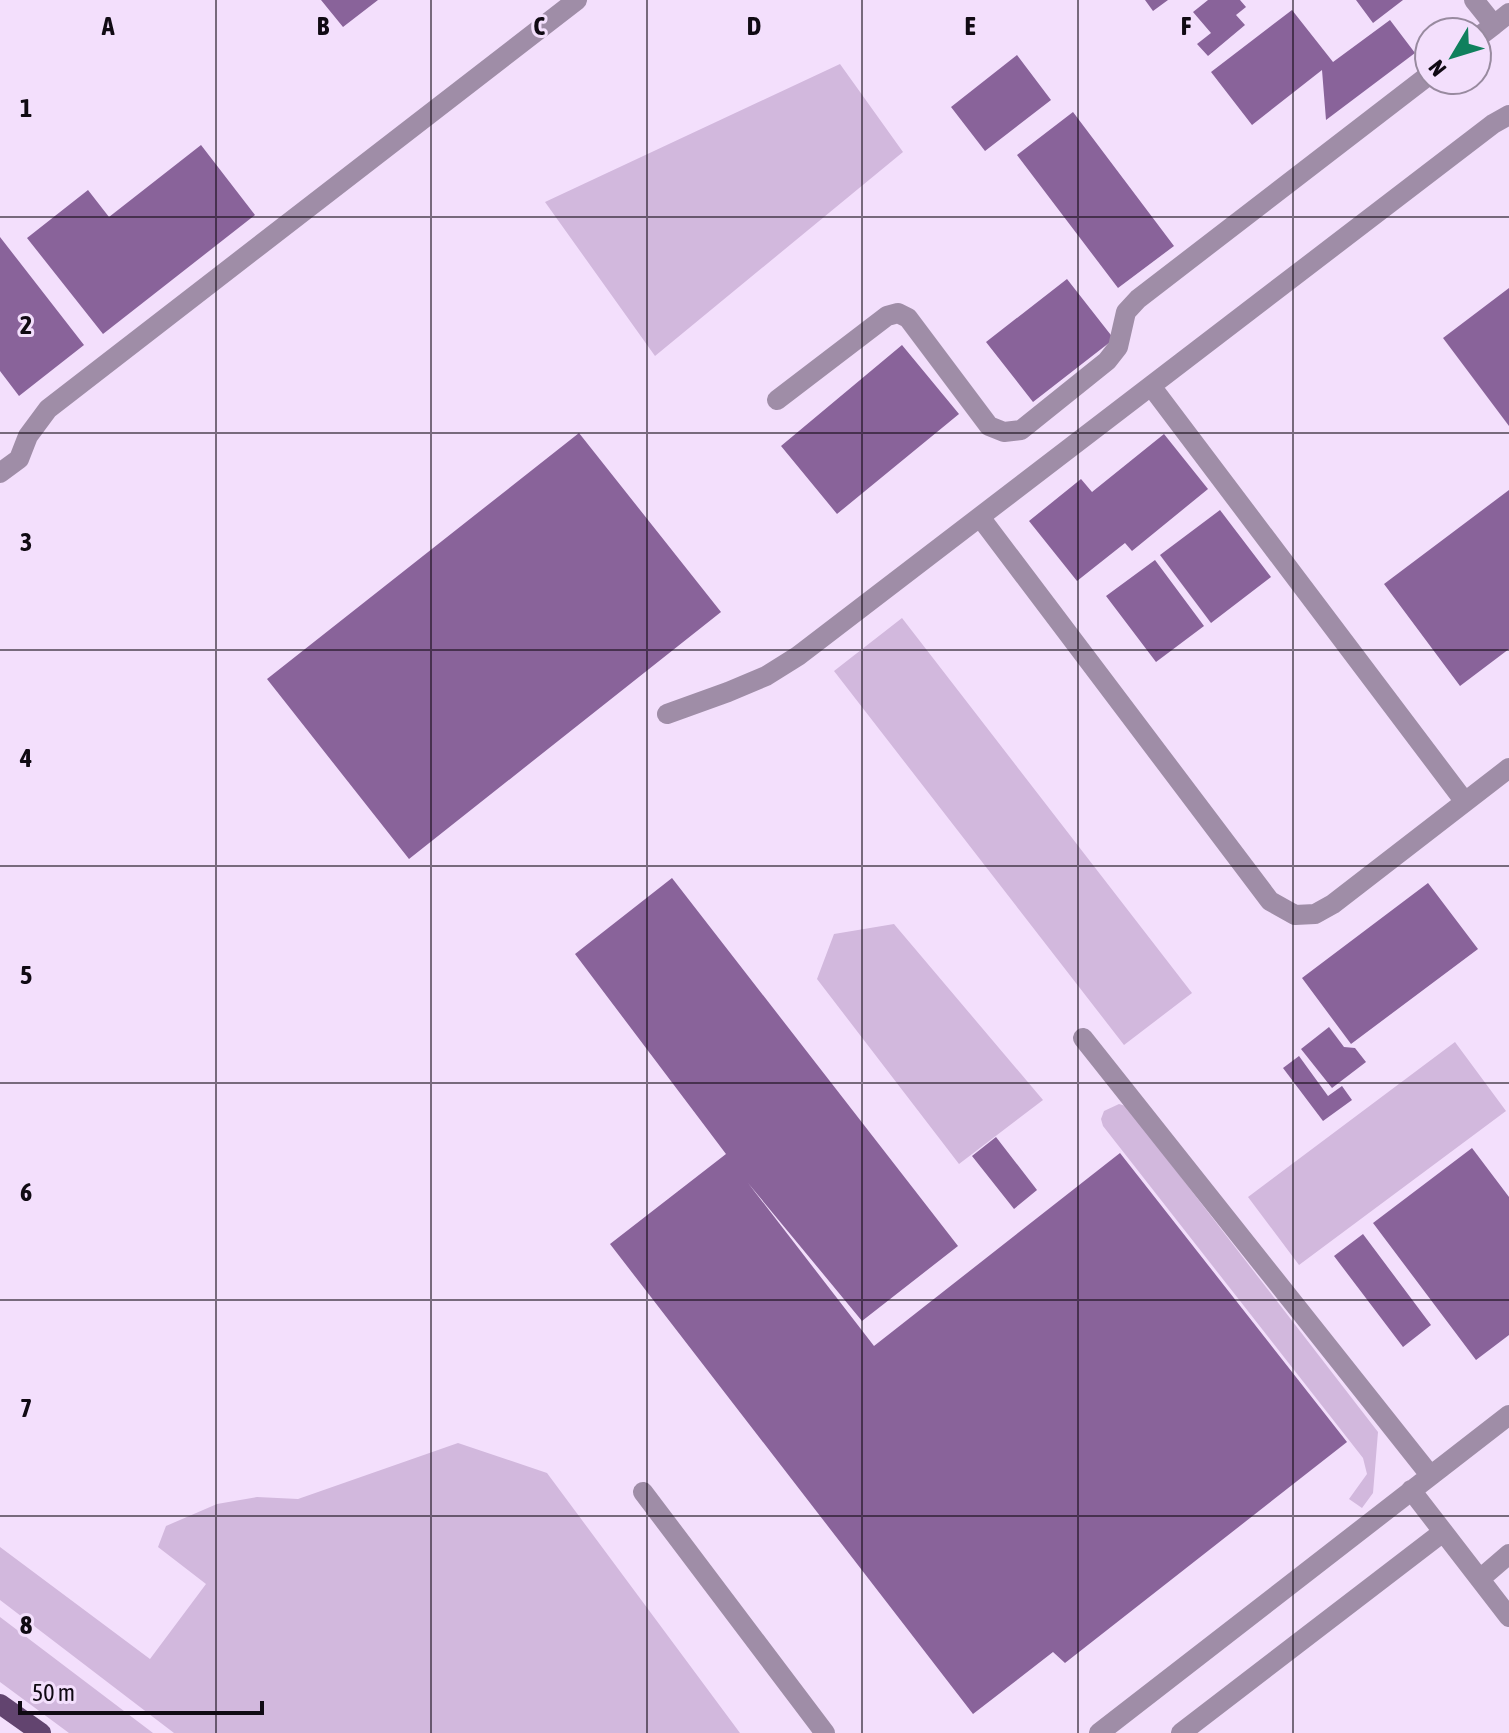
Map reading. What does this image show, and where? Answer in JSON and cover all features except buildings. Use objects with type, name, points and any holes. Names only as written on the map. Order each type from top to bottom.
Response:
[{"type":"main road","points":[[0,1704],[41,1733]]},
{"type":"lane","points":[[0,473],[19,459],[28,436],[48,409],[577,0]]},
{"type":"lane","points":[[1474,0],[1501,19]]},
{"type":"lane","points":[[777,400],[887,316],[898,313],[908,318],[989,426],[1004,432],[1021,430],[1107,361],[1118,347],[1126,312],[1138,299],[1413,87]]},
{"type":"lane","points":[[667,714],[766,676],[798,656],[1493,124],[1509,115]]},
{"type":"lane","points":[[1151,386],[1465,802]]},
{"type":"lane","points":[[980,517],[1270,901],[1295,915],[1315,914],[1333,904],[1509,768]]},
{"type":"lane","points":[[1083,1038],[1430,1475]]},
{"type":"lane","points":[[1099,1733],[1509,1415]]},
{"type":"lane","points":[[1411,1490],[1509,1617]]},
{"type":"lane","points":[[643,1492],[825,1733]]},
{"type":"lane","points":[[1181,1733],[1443,1532]]},
{"type":"lane","points":[[1480,1579],[1509,1554]]},
{"type":"shaded area","points":[[840,64],[903,152],[655,356],[545,202]]},
{"type":"shaded area","points":[[902,618],[1192,993],[1124,1045],[834,671]]},
{"type":"shaded area","points":[[894,924],[1043,1100],[959,1164],[817,979],[834,934]]},
{"type":"shaded area","points":[[1455,1042],[1506,1111],[1299,1265],[1248,1197]]},
{"type":"shaded area","points":[[1119,1104],[1126,1106],[1378,1432],[1373,1493],[1362,1508],[1349,1499],[1367,1474],[1363,1458],[1103,1126],[1101,1119],[1104,1111]]},
{"type":"shaded area","points":[[458,1443],[547,1473],[740,1733],[174,1733],[0,1600],[0,1547],[150,1659],[206,1584],[158,1547],[166,1526],[217,1504],[257,1497],[298,1499]]},
{"type":"shaded area","points":[[0,1617],[153,1733],[69,1733],[0,1682]]}]
